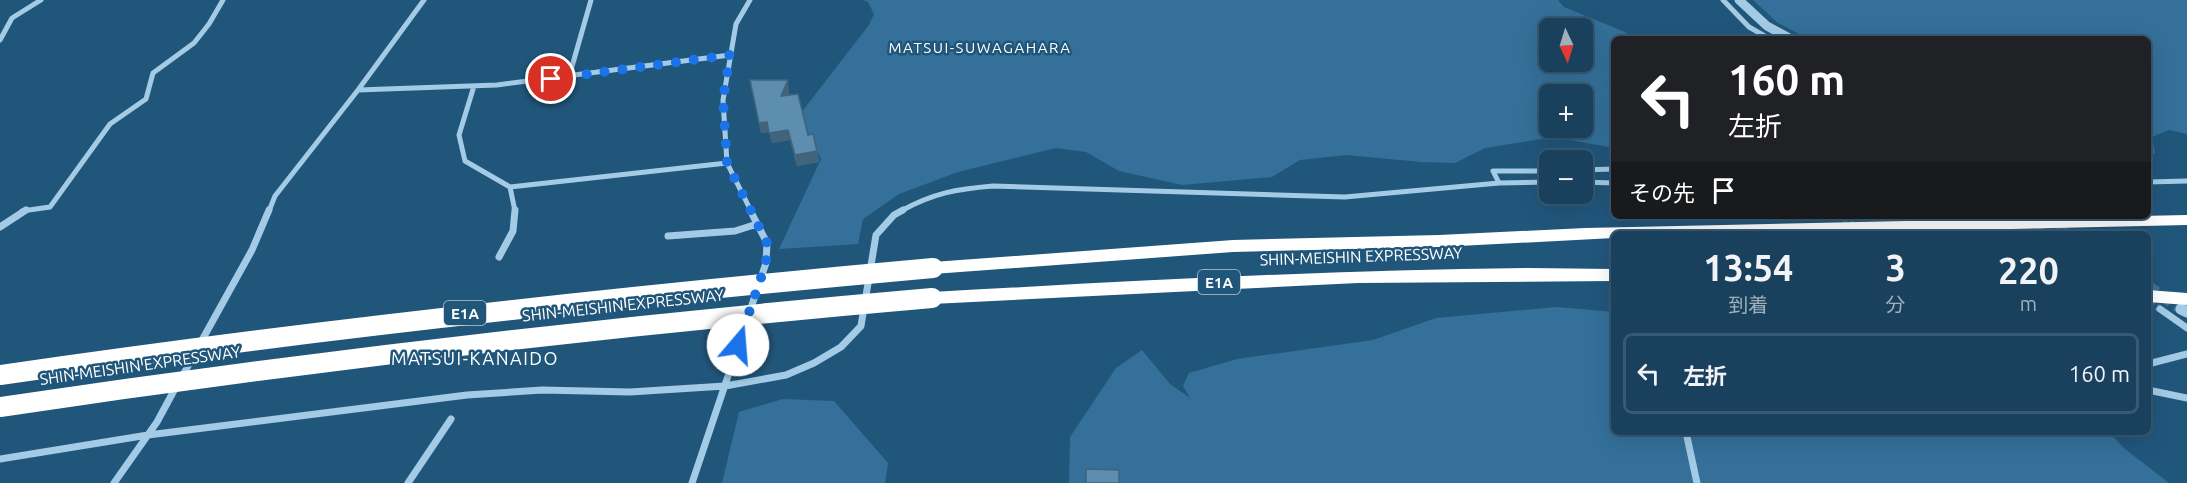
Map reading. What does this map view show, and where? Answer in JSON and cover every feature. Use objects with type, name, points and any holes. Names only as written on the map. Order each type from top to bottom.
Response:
[{"type":"highway","name":"SHIN-MEISHIN EXPRESSWAY","points":[[1678,231],[2187,220]]},
{"type":"highway","name":"SHIN-MEISHIN EXPRESSWAY","points":[[0,375],[147,353],[500,309],[933,268],[1233,246],[1439,241],[1611,232]]},
{"type":"highway","name":"SHIN-MEISHIN EXPRESSWAY","points":[[0,407],[206,375],[535,335],[932,298],[1293,278],[1506,273],[1611,275]]},
{"type":"highway","points":[[2154,303],[2185,307]]},
{"type":"street","points":[[0,40],[12,18],[41,0]]},
{"type":"street","points":[[0,227],[24,210],[50,207],[110,124],[146,99],[153,73],[188,52],[213,21],[222,0]]},
{"type":"street","points":[[114,483],[148,435],[252,250],[275,196],[358,90],[424,0]]},
{"type":"street","points":[[569,76],[591,0]]},
{"type":"street","points":[[692,483],[766,263],[767,243],[727,163],[723,100],[736,24],[750,0]]},
{"type":"street","points":[[1723,0],[1749,27],[1765,36]]},
{"type":"street","points":[[1739,0],[1767,26],[1785,36]]},
{"type":"street","points":[[358,90],[474,86],[730,55]]},
{"type":"street","points":[[474,86],[459,135],[465,161],[510,187],[727,163]]},
{"type":"street","points":[[1593,170],[1611,170]]},
{"type":"street","points":[[1499,183],[1493,171],[1539,171]]},
{"type":"street","points":[[2151,182],[2187,181]]},
{"type":"street","points":[[0,459],[148,435],[467,395],[542,390],[630,392],[725,386],[786,375],[814,363],[841,347],[861,326],[876,235],[894,215],[922,199],[954,189],[993,186],[1345,197],[1499,183],[1539,182]]},
{"type":"street","points":[[1593,182],[1611,183]]},
{"type":"street","points":[[499,256],[513,236],[517,208],[510,187]]},
{"type":"street","points":[[668,236],[735,231],[757,224]]},
{"type":"street","points":[[2154,303],[2187,328]]},
{"type":"street","points":[[2151,363],[2187,354]]},
{"type":"street","points":[[2151,390],[2186,396]]},
{"type":"street","points":[[408,483],[451,419]]},
{"type":"street","points":[[1687,435],[1697,483]]},
{"type":"shaded area","points":[[863,0],[1558,0],[1564,7],[1591,18],[1539,18],[1539,72],[1593,72],[1593,19],[1630,36],[1611,36],[1611,147],[1559,138],[1593,138],[1593,84],[1539,84],[1539,138],[1548,138],[1485,148],[1455,163],[1346,155],[1300,160],[1272,177],[1182,185],[1119,171],[1086,152],[1056,148],[958,172],[899,194],[863,219],[858,244],[779,249],[821,159],[800,118],[804,109],[869,25],[874,14],[868,2]]},
{"type":"shaded area","points":[[1753,0],[2187,0],[2187,134],[2169,130],[2152,137],[2155,153],[2151,156],[2151,36],[1803,36],[1778,23]]},
{"type":"shaded area","points":[[1556,307],[1611,312],[1611,435],[2112,435],[2125,449],[2169,483],[1069,483],[1070,437],[1116,368],[1142,350],[1170,384],[1190,398],[1183,386],[1189,373],[1237,359],[1373,340],[1436,318]]},
{"type":"shaded area","points":[[783,399],[834,401],[888,463],[885,483],[722,483],[739,412]]},
{"type":"building","points":[[750,80],[788,80],[781,96],[798,94],[808,135],[813,134],[817,151],[795,155],[788,130],[769,133],[767,122],[759,123]]},
{"type":"building","points":[[1086,469],[1119,470],[1119,483],[1086,483]]},
{"type":"tunnel","points":[[1846,219],[1860,231]]},
{"type":"tunnel","points":[[2024,219],[2042,231]]},
{"type":"tunnel","points":[[2048,219],[2066,231]]},
{"type":"tunnel","points":[[2151,288],[2181,309]]},
{"type":"tunnel","points":[[2151,303],[2160,309]]},
{"type":"district","name":"MATSUI-SUWAGAHARA","points":[[980,47]]},
{"type":"district","name":"MATSUI-KANAIDO","points":[[475,358]]},
{"type":"route","points":[[551,79],[730,55],[723,100],[727,163],[767,243],[766,263],[738,345]]}]
